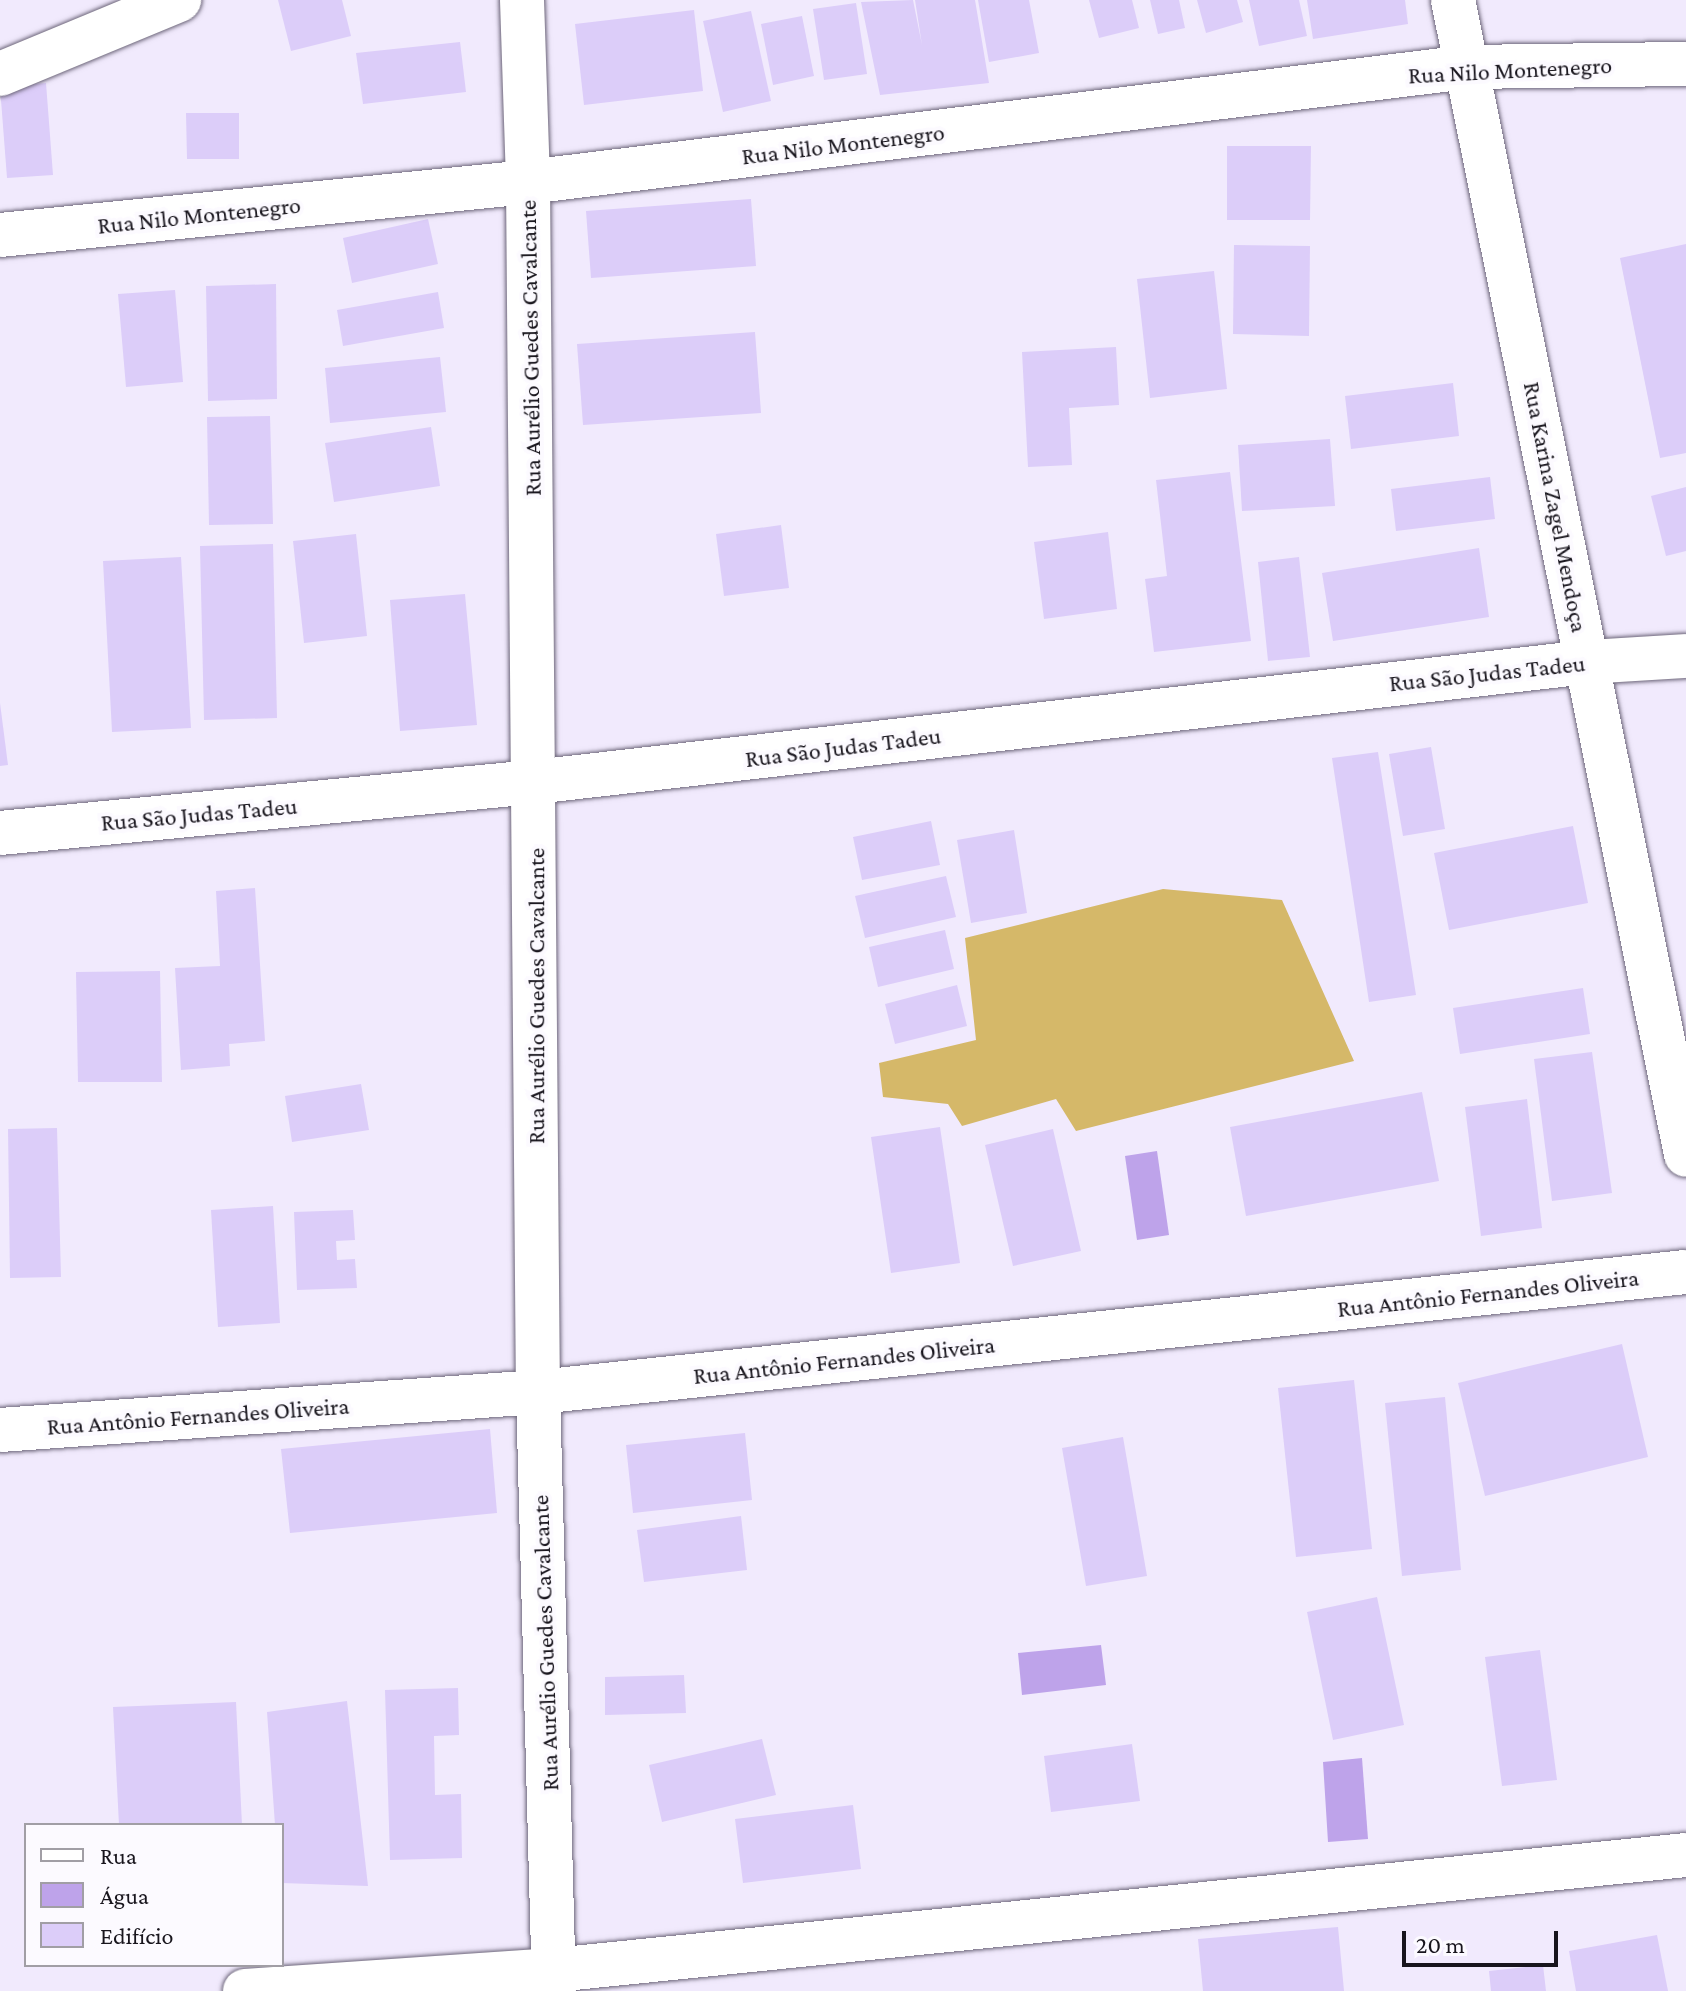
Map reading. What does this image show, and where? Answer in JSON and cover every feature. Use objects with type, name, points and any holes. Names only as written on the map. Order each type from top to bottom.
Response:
[{"type":"street","points":[[0,74],[179,0]]},
{"type":"street","name":"Rua Aurélio Guedes Cavalcante","points":[[522,0],[528,182],[538,1392],[554,1981]]},
{"type":"street","name":"Rua Karina Zagel Mendoça","points":[[1453,0],[1686,1155]]},
{"type":"street","name":"Rua Nilo Montenegro","points":[[0,235],[528,182],[1467,67],[1686,64]]},
{"type":"street","name":"Rua São Judas Tadeu","points":[[0,833],[534,782],[1587,662],[1686,656]]},
{"type":"street","name":"Rua Antônio Fernandes Oliveira","points":[[0,1430],[538,1392],[1686,1272]]},
{"type":"street","points":[[245,1991],[554,1981],[1686,1855]]},
{"type":"shaded area","points":[[1163,889],[1282,900],[1354,1061],[1076,1131],[1056,1099],[962,1126],[948,1104],[883,1097],[879,1063],[976,1040],[965,938]]},
{"type":"water","points":[[1157,1151],[1169,1235],[1137,1240],[1125,1156]]},
{"type":"water","points":[[1101,1645],[1106,1685],[1022,1695],[1018,1653]]},
{"type":"water","points":[[1362,1758],[1368,1839],[1328,1842],[1323,1762]]},
{"type":"building","points":[[278,0],[342,0],[351,36],[291,51]]},
{"type":"building","points":[[913,0],[922,45],[915,0],[975,0],[989,83],[880,95],[861,2]]},
{"type":"building","points":[[978,0],[1029,0],[1039,53],[989,62]]},
{"type":"building","points":[[1089,0],[1132,0],[1139,28],[1099,38]]},
{"type":"building","points":[[1150,0],[1179,0],[1185,28],[1158,34]]},
{"type":"building","points":[[1197,0],[1237,0],[1243,22],[1206,33]]},
{"type":"building","points":[[1249,0],[1299,0],[1307,36],[1259,46]]},
{"type":"building","points":[[1307,0],[1405,0],[1408,24],[1313,39]]},
{"type":"building","points":[[856,3],[867,74],[824,80],[813,9]]},
{"type":"building","points":[[694,10],[703,91],[584,105],[575,24]]},
{"type":"building","points":[[751,11],[771,101],[723,112],[703,21]]},
{"type":"building","points":[[802,16],[814,76],[773,85],[761,24]]},
{"type":"building","points":[[460,42],[466,92],[363,104],[356,53]]},
{"type":"building","points":[[46,83],[53,175],[7,178],[0,87]]},
{"type":"building","points":[[186,113],[239,113],[239,159],[187,159]]},
{"type":"building","points":[[1227,146],[1311,146],[1310,220],[1227,220]]},
{"type":"building","points":[[751,199],[756,266],[591,278],[586,211]]},
{"type":"building","points":[[428,219],[438,264],[352,283],[343,238]]},
{"type":"building","points":[[1686,244],[1686,453],[1660,458],[1620,258]]},
{"type":"building","points":[[1234,245],[1310,246],[1309,336],[1233,334]]},
{"type":"building","points":[[1214,271],[1227,389],[1150,398],[1137,279]]},
{"type":"building","points":[[276,284],[277,399],[208,401],[206,286]]},
{"type":"building","points":[[175,290],[183,382],[126,387],[118,294]]},
{"type":"building","points":[[438,292],[444,328],[343,346],[337,310]]},
{"type":"building","points":[[755,332],[761,413],[583,425],[577,344]]},
{"type":"building","points":[[1116,347],[1119,405],[1069,408],[1072,465],[1028,467],[1022,352]]},
{"type":"building","points":[[440,357],[446,412],[330,423],[325,368]]},
{"type":"building","points":[[1453,383],[1459,436],[1351,449],[1345,396]]},
{"type":"building","points":[[270,416],[273,524],[209,525],[207,417]]},
{"type":"building","points":[[431,427],[440,486],[334,502],[325,443]]},
{"type":"building","points":[[1330,439],[1335,506],[1242,511],[1238,445]]},
{"type":"building","points":[[1230,472],[1251,641],[1154,652],[1145,579],[1167,576],[1156,480]]},
{"type":"building","points":[[1490,477],[1495,519],[1396,531],[1391,489]]},
{"type":"building","points":[[1686,487],[1686,551],[1666,556],[1651,496]]},
{"type":"building","points":[[781,525],[789,588],[724,596],[716,534]]},
{"type":"building","points":[[1108,532],[1117,609],[1044,619],[1034,542]]},
{"type":"building","points":[[356,534],[367,636],[304,643],[293,541]]},
{"type":"building","points":[[273,544],[277,718],[204,720],[200,546]]},
{"type":"building","points":[[1479,548],[1489,617],[1333,641],[1322,573]]},
{"type":"building","points":[[181,557],[191,728],[112,732],[103,561]]},
{"type":"building","points":[[1299,557],[1310,657],[1268,661],[1258,562]]},
{"type":"building","points":[[465,594],[477,725],[400,731],[390,600]]},
{"type":"building","points":[[0,703],[8,765],[0,766]]},
{"type":"building","points":[[1431,747],[1445,829],[1403,836],[1389,754]]},
{"type":"building","points":[[1378,752],[1416,995],[1369,1002],[1332,758]]},
{"type":"building","points":[[931,821],[940,865],[862,880],[853,837]]},
{"type":"building","points":[[1573,826],[1588,903],[1449,930],[1434,853]]},
{"type":"building","points":[[1014,830],[1027,913],[971,923],[957,840]]},
{"type":"building","points":[[946,876],[956,917],[865,938],[855,896]]},
{"type":"building","points":[[255,888],[265,1041],[229,1044],[230,1066],[181,1070],[175,968],[220,966],[216,891]]},
{"type":"building","points":[[945,930],[954,969],[878,987],[869,947]]},
{"type":"building","points":[[160,971],[162,1082],[78,1082],[76,972]]},
{"type":"building","points":[[957,985],[967,1026],[895,1044],[885,1004]]},
{"type":"building","points":[[1583,988],[1590,1034],[1460,1054],[1453,1008]]},
{"type":"building","points":[[1592,1052],[1612,1193],[1552,1201],[1534,1059]]},
{"type":"building","points":[[361,1084],[369,1130],[292,1142],[285,1096]]},
{"type":"building","points":[[1422,1092],[1439,1181],[1246,1216],[1230,1127]]},
{"type":"building","points":[[1527,1099],[1542,1228],[1481,1236],[1465,1107]]},
{"type":"building","points":[[940,1127],[960,1263],[891,1273],[871,1137]]},
{"type":"building","points":[[57,1128],[61,1277],[10,1278],[8,1129]]},
{"type":"building","points":[[1053,1129],[1081,1251],[1013,1266],[985,1145]]},
{"type":"building","points":[[273,1206],[280,1323],[218,1327],[211,1210]]},
{"type":"building","points":[[353,1210],[355,1240],[336,1241],[337,1260],[355,1259],[357,1288],[297,1290],[294,1212]]},
{"type":"building","points":[[1622,1344],[1648,1457],[1485,1496],[1458,1383]]},
{"type":"building","points":[[1354,1380],[1372,1549],[1296,1557],[1278,1388]]},
{"type":"building","points":[[1445,1397],[1461,1570],[1402,1576],[1385,1403]]},
{"type":"building","points":[[490,1429],[497,1513],[290,1533],[281,1449]]},
{"type":"building","points":[[745,1433],[752,1500],[633,1513],[626,1445]]},
{"type":"building","points":[[1123,1437],[1147,1576],[1086,1586],[1062,1448]]},
{"type":"building","points":[[741,1516],[747,1570],[644,1582],[637,1530]]},
{"type":"building","points":[[1377,1597],[1404,1725],[1333,1740],[1307,1612]]},
{"type":"building","points":[[1540,1650],[1557,1780],[1502,1786],[1485,1657]]},
{"type":"building","points":[[684,1675],[686,1713],[605,1715],[605,1677]]},
{"type":"building","points":[[458,1688],[459,1735],[434,1736],[435,1795],[461,1794],[462,1858],[390,1860],[385,1690]]},
{"type":"building","points":[[347,1701],[368,1886],[284,1883],[284,1823],[275,1823],[267,1712]]},
{"type":"building","points":[[236,1702],[242,1823],[119,1823],[113,1707]]},
{"type":"building","points":[[762,1739],[776,1795],[662,1822],[649,1765]]},
{"type":"building","points":[[1132,1744],[1140,1801],[1051,1812],[1044,1756]]},
{"type":"building","points":[[853,1805],[861,1869],[743,1883],[735,1819]]},
{"type":"building","points":[[1338,1927],[1344,1991],[1203,1991],[1198,1939]]},
{"type":"building","points":[[1657,1935],[1668,1991],[1576,1991],[1569,1951]]},
{"type":"building","points":[[1543,1965],[1546,1991],[1491,1991],[1489,1971]]}]
